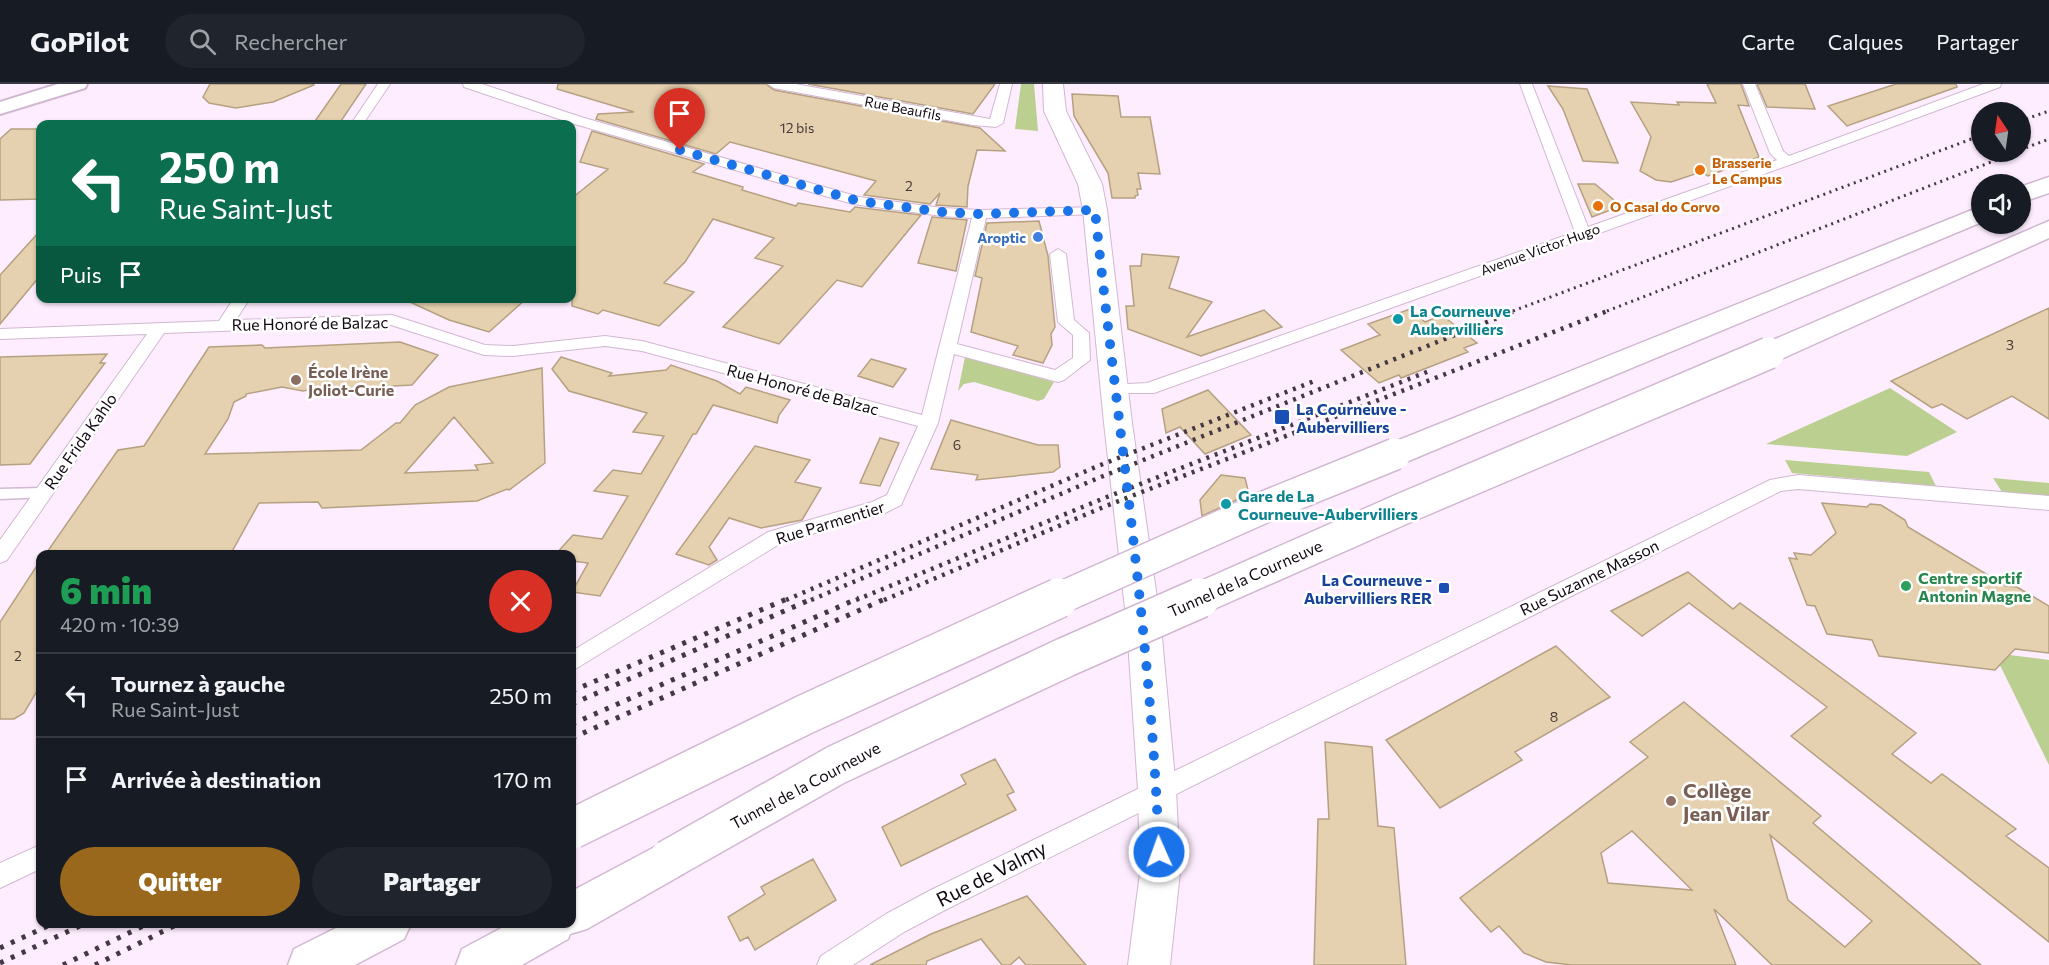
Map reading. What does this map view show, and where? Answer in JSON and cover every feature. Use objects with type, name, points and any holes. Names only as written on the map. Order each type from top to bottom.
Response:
[{"type":"highway","points":[[2031,191],[2049,184]]},
{"type":"highway","points":[[576,828],[654,786],[900,670],[1202,534],[1971,218]]},
{"type":"highway","name":"Tunnel de la Courneuve","points":[[576,912],[836,765],[1066,657],[1402,509],[1769,353],[2049,229]]},
{"type":"highway","points":[[310,965],[381,928]]},
{"type":"highway","points":[[478,965],[546,928]]},
{"type":"main road","points":[[0,108],[78,84]]},
{"type":"main road","points":[[1053,84],[1055,111],[1090,184],[1095,210],[1144,626],[1157,790],[1160,873],[1149,965]]},
{"type":"street","points":[[360,120],[384,84]]},
{"type":"street","points":[[469,84],[576,120],[858,201],[942,212],[980,214],[1095,210]]},
{"type":"street","name":"Rue Beaufils","points":[[774,84],[973,121],[996,123],[1006,84]]},
{"type":"street","points":[[1526,84],[1583,234]]},
{"type":"street","points":[[1749,84],[1777,153],[1786,161]]},
{"type":"street","name":"Avenue Victor Hugo","points":[[1115,389],[1148,389],[1995,84]]},
{"type":"street","name":"Rue Parmentier","points":[[576,660],[775,537],[889,504],[894,500],[929,423],[980,214]]},
{"type":"street","points":[[948,347],[1058,376],[1082,360],[1081,333],[1066,322],[1058,254]]},
{"type":"street","points":[[225,325],[239,303]]},
{"type":"street","name":"Rue Honoré de Balzac","points":[[0,334],[392,320],[484,350],[513,351],[605,341],[642,345],[929,423]]},
{"type":"street","name":"Rue Frida Kahlo","points":[[0,555],[160,327]]},
{"type":"street","name":"Rue Suzanne Masson","points":[[1157,790],[1777,485],[1798,482],[2049,504]]},
{"type":"street","points":[[0,495],[43,493]]},
{"type":"street","name":"Rue de Valmy","points":[[830,965],[904,918],[1157,790]]},
{"type":"street","points":[[0,876],[36,859]]},
{"type":"green space","points":[[1021,84],[1034,84],[1038,131],[1015,129]]},
{"type":"green space","points":[[965,357],[1054,382],[1044,399],[1038,401],[974,382],[964,384],[958,391]]},
{"type":"green space","points":[[1890,388],[1957,432],[1907,456],[1766,444]]},
{"type":"green space","points":[[1785,460],[1929,472],[1936,486],[1792,473]]},
{"type":"green space","points":[[1993,478],[2049,483],[2049,496],[2002,492]]},
{"type":"green space","points":[[1994,653],[2049,660],[2049,765]]},
{"type":"building","points":[[210,84],[314,85],[273,102],[236,108],[209,103],[203,97]]},
{"type":"building","points":[[341,84],[366,84],[342,120],[316,120]]},
{"type":"building","points":[[558,84],[766,84],[774,90],[980,128],[1005,151],[977,150],[968,186],[967,207],[936,205],[940,193],[930,204],[864,195],[876,181],[730,142],[716,154],[596,119],[598,114],[634,112],[557,89]]},
{"type":"building","points":[[808,84],[995,84],[973,114]]},
{"type":"building","points":[[1707,84],[1741,84],[1749,106],[1738,105],[1759,157],[1708,176],[1701,172],[1671,182],[1656,180],[1640,171],[1651,137],[1631,102],[1679,105],[1677,102],[1716,103]]},
{"type":"building","points":[[1757,84],[1805,84],[1815,109],[1767,107]]},
{"type":"building","points":[[1896,84],[1956,84],[1957,87],[1847,126],[1828,106]]},
{"type":"building","points":[[1548,86],[1587,89],[1618,163],[1583,161],[1563,109]]},
{"type":"building","points":[[1072,94],[1118,96],[1121,117],[1150,117],[1160,174],[1138,173],[1141,189],[1137,189],[1138,195],[1135,198],[1112,198],[1108,173],[1074,116]]},
{"type":"building","points":[[11,129],[36,129],[36,199],[0,200],[0,139]]},
{"type":"building","points":[[592,131],[704,164],[693,172],[796,206],[798,203],[850,212],[855,207],[921,215],[862,287],[837,280],[779,344],[723,327],[783,266],[755,258],[774,238],[713,219],[685,262],[664,283],[694,292],[659,326],[603,310],[598,314],[572,306],[572,303],[576,303],[576,195],[608,169],[580,162]]},
{"type":"building","points":[[1578,184],[1595,184],[1621,206],[1592,217]]},
{"type":"building","points":[[932,217],[967,220],[956,271],[918,263]]},
{"type":"building","points":[[1039,221],[1048,256],[1055,327],[1051,334],[1052,345],[1043,363],[1013,355],[1018,346],[971,332],[982,278],[975,276],[987,223]]},
{"type":"building","points":[[36,235],[36,281],[0,324],[0,275]]},
{"type":"building","points":[[1142,254],[1179,257],[1169,288],[1212,302],[1187,337],[1264,310],[1282,327],[1201,356],[1128,329],[1126,306],[1134,306],[1130,266],[1141,266]]},
{"type":"building","points":[[412,303],[521,303],[489,332],[449,320]]},
{"type":"building","points":[[2049,308],[2049,419],[2012,396],[1967,419],[1942,404],[1932,408],[1891,381]]},
{"type":"building","points":[[1410,309],[1425,322],[1442,315],[1477,343],[1464,348],[1468,352],[1401,378],[1399,375],[1379,383],[1341,350],[1380,335],[1368,324]]},
{"type":"building","points":[[400,342],[438,355],[412,385],[334,389],[323,387],[303,391],[282,387],[246,394],[234,402],[228,419],[205,454],[361,450],[396,423],[400,423],[415,405],[449,387],[542,368],[545,463],[509,490],[477,501],[322,508],[318,502],[259,503],[233,550],[48,550],[118,450],[144,446],[209,347],[262,345],[265,348]],"holes":[[[454,417],[493,463],[475,465],[478,470],[405,473]]]},
{"type":"building","points":[[107,354],[100,363],[105,363],[30,464],[0,465],[0,357]]},
{"type":"building","points":[[561,357],[612,373],[609,376],[666,370],[671,365],[717,381],[740,394],[746,387],[790,400],[779,415],[777,423],[713,405],[696,434],[693,434],[600,596],[576,593],[576,585],[588,563],[576,562],[576,550],[560,550],[573,535],[602,539],[628,496],[594,491],[613,470],[641,474],[664,436],[633,432],[647,413],[569,391],[552,369]]},
{"type":"building","points":[[871,359],[906,369],[893,387],[858,376]]},
{"type":"building","points":[[1208,390],[1251,435],[1205,454],[1180,427],[1166,433],[1162,409]]},
{"type":"building","points":[[951,420],[1038,445],[1058,445],[1060,467],[1053,472],[976,480],[978,475],[931,469]]},
{"type":"building","points":[[880,438],[899,443],[880,486],[860,483]]},
{"type":"building","points":[[755,446],[810,460],[795,482],[821,488],[802,520],[761,528],[729,518],[709,547],[717,560],[709,565],[676,554]]},
{"type":"building","points":[[1221,475],[1245,478],[1249,494],[1202,516],[1200,500]]},
{"type":"building","name":"Centre sportif Antonin Magne","points":[[1822,503],[1867,507],[1870,504],[1881,505],[1905,520],[1908,527],[2006,586],[2017,587],[2049,606],[2049,653],[2015,649],[1995,670],[1879,656],[1872,640],[1827,634],[1815,606],[1807,605],[1789,558],[1797,559],[1794,553],[1811,555],[1836,533]]},
{"type":"building","points":[[36,567],[36,693],[24,713],[14,719],[0,719],[0,622]]},
{"type":"building","points":[[1688,572],[1733,609],[1740,603],[1916,733],[1892,754],[1931,783],[1942,774],[2016,829],[2006,836],[2049,868],[2049,942],[1791,736],[1827,707],[1689,603],[1642,636],[1611,611]]},
{"type":"building","points":[[1556,646],[1610,697],[1515,752],[1522,760],[1440,808],[1386,740]]},
{"type":"building","name":"Collège Jean Vilar","points":[[1684,702],[1821,816],[1813,823],[1981,965],[1772,965],[1714,909],[1736,965],[1572,965],[1546,962],[1524,953],[1499,926],[1491,932],[1460,898],[1648,757],[1630,742]],"holes":[[[1632,831],[1692,890],[1608,883],[1601,853]],[[1770,835],[1872,921],[1845,947],[1788,900]]]},
{"type":"building","points":[[1325,742],[1372,747],[1378,826],[1394,828],[1406,965],[1314,965],[1318,819],[1329,819]]},
{"type":"building","points":[[995,759],[1014,792],[1007,795],[1016,810],[901,866],[882,827],[966,784],[961,775]]},
{"type":"building","points":[[813,859],[836,900],[755,950],[748,937],[740,941],[728,917],[765,894],[761,887]]},
{"type":"building","points":[[1027,896],[1086,965],[1026,965],[1019,957],[1010,965],[1002,965],[981,939],[927,961],[926,965],[870,965],[931,934]]},
{"type":"railway","points":[[2031,117],[2049,111]]},
{"type":"railway","points":[[1513,311],[1971,139]]},
{"type":"railway","points":[[2031,146],[2049,139]]},
{"type":"railway","points":[[1607,311],[1991,162]]},
{"type":"railway","points":[[811,600],[1096,479],[1517,310]]},
{"type":"railway","points":[[884,600],[1106,506],[1610,310]]},
{"type":"railway","points":[[856,600],[1107,497],[1432,370]]},
{"type":"railway","points":[[786,600],[1098,466],[1317,380]]},
{"type":"railway","points":[[576,689],[789,598]]},
{"type":"railway","points":[[576,702],[814,598]]},
{"type":"railway","points":[[576,722],[859,598]]},
{"type":"railway","points":[[576,736],[887,598]]},
{"type":"railway","points":[[0,948],[43,928]]},
{"type":"railway","points":[[0,963],[75,928]]},
{"type":"railway","points":[[63,965],[139,928]]},
{"type":"railway","points":[[95,965],[170,928]]},
{"type":"place","name":"Brasserie Le Campus","points":[[1700,170]]},
{"type":"place","name":"O Casal do Corvo","points":[[1598,206]]},
{"type":"place","name":"Aroptic","points":[[1038,237]]},
{"type":"place","name":"La Courneuve Aubervilliers","points":[[1398,319]]},
{"type":"place","name":"École Irène Joliot-Curie","points":[[296,380]]},
{"type":"place","name":"La Courneuve - Aubervilliers","points":[[1282,417]]},
{"type":"place","name":"Gare de La Courneuve-Aubervilliers","points":[[1226,504]]},
{"type":"place","name":"Centre sportif Antonin Magne","points":[[1906,586]]},
{"type":"place","name":"La Courneuve - Aubervilliers RER","points":[[1444,588]]},
{"type":"place","name":"Collège Jean Vilar","points":[[1671,801]]},
{"type":"route","points":[[680,150],[858,201],[942,212],[980,214],[1095,210],[1118,423],[1144,626],[1157,790],[1159,852]]}]
